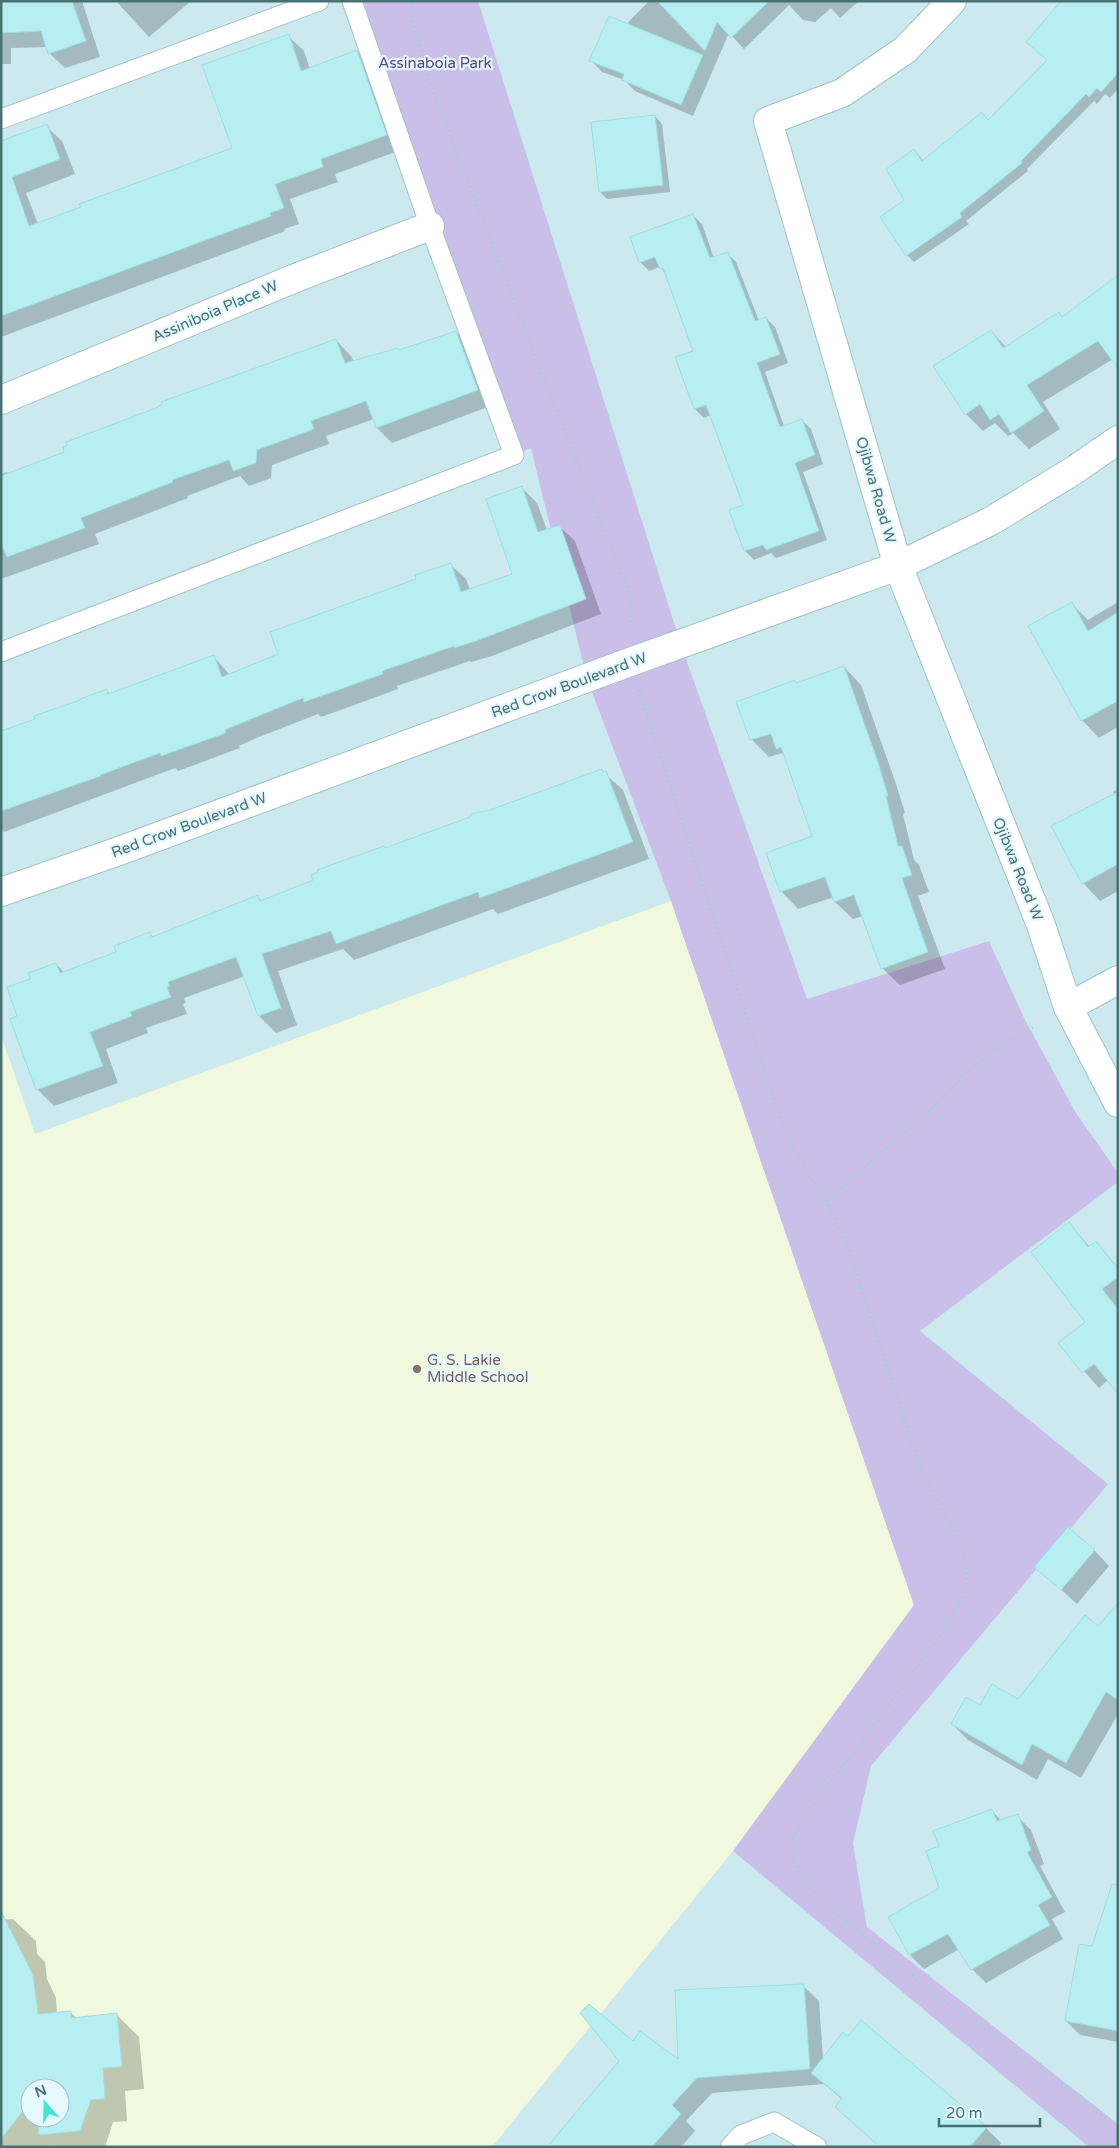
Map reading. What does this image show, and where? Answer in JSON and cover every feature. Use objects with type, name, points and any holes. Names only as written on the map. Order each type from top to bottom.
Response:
[{"type":"street","name":"Ojibwa Road W","points":[[952,1],[904,50],[842,92],[768,121],[898,566],[1041,925],[1068,1007],[1118,1103]]},
{"type":"street","name":"Assiniboia Place W","points":[[1,400],[293,279],[430,226]]},
{"type":"street","name":"Red Crow Boulevard W","points":[[1,892],[898,566],[991,521],[1073,471],[1118,440]]},
{"type":"street","points":[[1068,1007],[1118,980]]},
{"type":"lane","points":[[1,119],[319,1]]},
{"type":"lane","points":[[1,652],[514,455],[430,226],[352,1]]},
{"type":"lane","points":[[730,2147],[741,2135],[774,2122],[816,2147]]},
{"type":"path","points":[[412,1],[413,21],[427,74],[547,387],[630,593],[630,662],[774,1101],[790,1140],[811,1179],[826,1201],[848,1247],[918,1462],[963,1548],[968,1584],[950,1621],[853,1755],[822,1790],[793,1838],[792,1858],[805,1884],[836,1914],[937,1996],[1069,2089],[1118,2127]]},
{"type":"path","points":[[826,1201],[934,1107],[963,1076],[994,1049],[1036,1026]]},
{"type":"shaded area","points":[[1,1],[1118,1],[1118,2147],[1,2147]]},
{"type":"shaded area","name":"G. S. Lakie Middle School","points":[[671,901],[914,1605],[733,1851],[492,2147],[1,2147],[1,1035],[35,1134]]},
{"type":"green space","name":"Assinaboia Park","points":[[352,1],[478,1],[681,645],[807,999],[989,941],[1025,1020],[1076,1113],[1118,1173],[1118,1182],[920,1331],[1108,1484],[871,1766],[853,1843],[867,1927],[1118,2124],[1118,2147],[1089,2147],[733,1851],[914,1605],[671,901],[587,679],[531,448],[514,455]]},
{"type":"building","points":[[1,1],[72,1],[86,41],[48,54],[41,31],[1,33]]},
{"type":"building","points":[[657,1],[769,1],[731,38],[717,22],[705,51]]},
{"type":"building","points":[[1061,1],[1118,1],[1118,73],[1101,92],[1097,88],[1089,97],[1086,94],[1021,161],[1022,163],[960,213],[962,217],[906,256],[880,217],[904,200],[886,169],[914,149],[922,161],[982,112],[988,120],[1047,60],[1026,42]]},
{"type":"building","points":[[609,16],[703,55],[681,105],[622,80],[624,74],[589,61]]},
{"type":"building","points":[[289,34],[301,71],[357,50],[387,135],[321,159],[323,167],[275,184],[284,208],[270,213],[271,216],[1,316],[1,141],[47,124],[60,159],[12,177],[29,226],[81,207],[79,204],[232,148],[202,65]]},
{"type":"building","points":[[655,115],[663,185],[599,192],[591,122]]},
{"type":"building","points":[[693,214],[710,258],[728,252],[755,321],[766,317],[780,354],[757,363],[780,427],[802,419],[815,455],[795,463],[819,531],[766,550],[763,545],[744,551],[729,510],[743,505],[706,405],[694,409],[675,357],[693,351],[663,268],[660,269],[655,257],[639,263],[630,237]]},
{"type":"building","points":[[1118,275],[1118,369],[1098,341],[1027,385],[1044,411],[1011,433],[999,414],[990,420],[980,404],[965,415],[933,366],[991,330],[1003,348],[1059,312],[1062,317]]},
{"type":"building","points":[[456,331],[478,390],[376,428],[366,401],[311,421],[314,429],[257,450],[256,463],[233,471],[229,460],[172,480],[173,482],[81,518],[85,528],[7,557],[1,543],[1,476],[64,452],[63,447],[67,446],[66,442],[156,408],[162,404],[161,402],[336,339],[345,363],[398,348],[399,350]]},
{"type":"building","points":[[522,486],[538,532],[560,525],[586,599],[476,641],[454,648],[454,646],[382,671],[383,674],[304,702],[303,698],[225,730],[226,733],[161,756],[160,753],[1,811],[1,731],[35,719],[34,716],[107,689],[108,694],[214,655],[222,677],[278,654],[270,632],[416,579],[415,575],[451,563],[461,592],[512,574],[486,499]]},
{"type":"building","points":[[1072,602],[1088,631],[1118,612],[1118,701],[1081,721],[1028,626]]},
{"type":"building","points":[[844,666],[878,762],[888,796],[886,796],[898,846],[902,846],[912,875],[902,878],[928,952],[881,969],[854,895],[834,902],[825,877],[780,892],[766,853],[812,836],[781,747],[776,749],[771,734],[750,740],[736,702],[795,680],[796,683]]},
{"type":"building","points":[[602,769],[603,772],[606,771],[633,842],[480,898],[478,892],[336,944],[331,931],[262,954],[281,1008],[258,1016],[236,957],[168,982],[170,986],[167,987],[171,997],[130,1012],[132,1016],[90,1032],[103,1066],[36,1090],[10,1019],[17,1016],[7,987],[30,979],[28,973],[56,963],[60,973],[116,952],[114,946],[150,932],[152,937],[258,895],[260,901],[313,880],[311,875],[318,872],[317,870],[384,846],[385,848],[470,817],[471,814],[490,810]]},
{"type":"building","points":[[1118,792],[1118,864],[1082,884],[1051,826]]},
{"type":"building","points":[[1069,1222],[1088,1247],[1096,1241],[1118,1269],[1118,1277],[1102,1289],[1118,1309],[1118,1394],[1094,1364],[1082,1373],[1058,1343],[1085,1322],[1031,1252]]},
{"type":"building","points":[[1068,1527],[1095,1550],[1061,1590],[1034,1567]]},
{"type":"building","points":[[1118,1603],[1118,1700],[1106,1692],[1066,1763],[1032,1744],[1022,1765],[951,1724],[966,1697],[980,1705],[992,1684],[1018,1699],[1085,1615],[1098,1626]]},
{"type":"building","points":[[992,1809],[997,1821],[1018,1814],[1031,1850],[1027,1852],[1052,1897],[1038,1905],[1050,1925],[971,1970],[948,1934],[909,1955],[888,1917],[939,1888],[926,1851],[939,1846],[933,1831]]},
{"type":"building","points":[[1112,1884],[1118,1885],[1118,2031],[1065,2021],[1079,1944],[1092,1946]]},
{"type":"building","points":[[1,1911],[33,1975],[38,2014],[71,2011],[71,2018],[117,2013],[122,2067],[103,2068],[105,2099],[91,2100],[80,2131],[39,2135],[38,2128],[70,2128],[70,2078],[20,2078],[20,2115],[1,2139]]},
{"type":"building","points":[[804,1984],[810,2069],[697,2078],[672,2105],[681,2114],[652,2147],[547,2147],[619,2061],[580,2013],[589,2004],[633,2041],[640,2031],[678,2059],[675,1990]]},
{"type":"building","points":[[861,2020],[987,2127],[970,2147],[880,2147],[835,2107],[842,2098],[811,2073],[843,2032],[848,2036]]},
{"type":"place","name":"G. S. Lakie Middle School","points":[[417,1369]]}]
